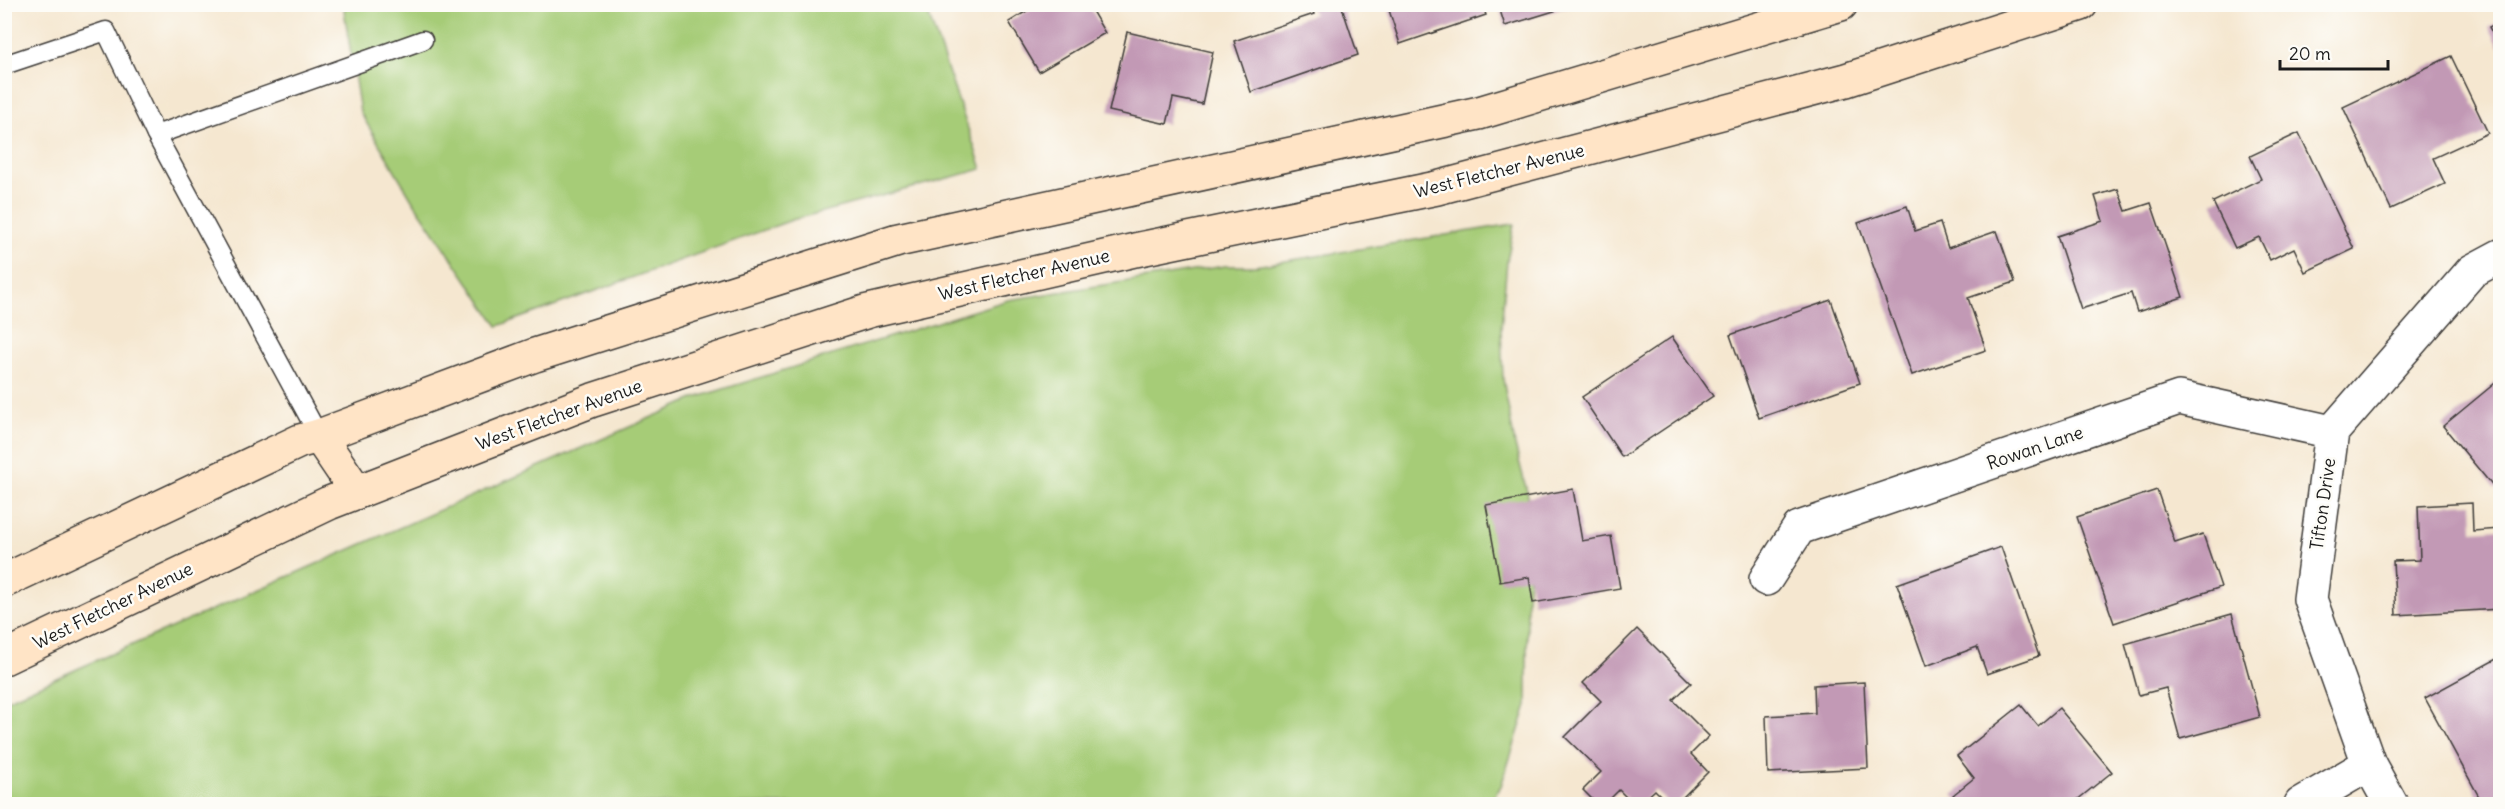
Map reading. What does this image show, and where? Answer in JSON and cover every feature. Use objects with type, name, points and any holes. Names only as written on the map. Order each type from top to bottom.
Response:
[{"type":"main road","points":[[4,581],[300,441],[319,436],[535,355],[898,240],[1479,113],[1841,4]]},
{"type":"main road","name":"West Fletcher Avenue","points":[[4,658],[307,513],[357,492],[593,400],[868,311],[1135,250],[1437,188],[1846,80],[2081,4]]},
{"type":"main road","points":[[319,436],[357,492]]},
{"type":"street","name":"Tifton Drive","points":[[2391,804],[2369,764],[2310,599],[2332,432],[2472,271],[2500,256]]},
{"type":"street","name":"Rowan Lane","points":[[1766,579],[1799,528],[2179,398],[2332,432]]},
{"type":"street","points":[[2301,804],[2369,764]]},
{"type":"lane","points":[[4,65],[106,31],[156,135],[319,436]]},
{"type":"lane","points":[[156,135],[423,40]]},
{"type":"green space","points":[[347,4],[925,5],[982,169],[792,220],[498,326],[413,201],[360,112],[344,10]]},
{"type":"green space","points":[[1514,224],[1507,261],[1501,329],[1503,379],[1515,445],[1535,523],[1527,597],[1527,705],[1501,786],[1489,804],[5,804],[4,701],[698,397],[1008,300],[1225,266],[1255,266]]},
{"type":"building","points":[[1027,4],[1088,4],[1105,33],[1039,72],[1009,22],[1030,9]]},
{"type":"building","points":[[1310,4],[1341,4],[1358,55],[1251,92],[1234,41],[1314,14]]},
{"type":"building","points":[[1387,4],[1482,4],[1486,15],[1400,44]]},
{"type":"building","points":[[1498,4],[1573,4],[1574,5],[1505,26]]},
{"type":"building","points":[[2500,21],[2500,48],[2489,27]]},
{"type":"building","points":[[1127,32],[1213,52],[1202,104],[1173,98],[1167,124],[1109,111]]},
{"type":"building","points":[[2451,56],[2488,133],[2433,158],[2445,184],[2391,209],[2343,107]]},
{"type":"building","points":[[2299,133],[2354,249],[2305,272],[2294,248],[2270,260],[2259,237],[2235,248],[2213,202],[2261,179],[2250,156]]},
{"type":"building","points":[[2118,189],[2126,211],[2151,203],[2183,297],[2137,312],[2131,293],[2081,309],[2057,236],[2103,221],[2095,196]]},
{"type":"building","points":[[1907,206],[1915,231],[1940,223],[1948,248],[1997,231],[2015,282],[1968,298],[1986,350],[1912,375],[1858,223]]},
{"type":"building","points":[[1831,300],[1860,383],[1759,418],[1730,335]]},
{"type":"building","points":[[1672,337],[1713,396],[1622,457],[1582,397]]},
{"type":"building","points":[[2500,379],[2500,485],[2495,489],[2443,426]]},
{"type":"building","points":[[1573,489],[1582,541],[1611,536],[1620,588],[1533,603],[1529,577],[1500,582],[1486,505]]},
{"type":"building","points":[[2157,490],[2175,543],[2203,534],[2221,587],[2114,623],[2077,517]]},
{"type":"building","points":[[2472,503],[2473,531],[2500,529],[2500,609],[2396,615],[2393,561],[2420,560],[2418,506]]},
{"type":"building","points":[[2001,547],[2039,656],[1987,674],[1977,647],[1926,666],[1897,584]]},
{"type":"building","points":[[2232,614],[2260,717],[2180,739],[2166,688],[2139,695],[2125,644]]},
{"type":"building","points":[[1637,629],[1691,683],[1673,700],[1709,736],[1691,754],[1708,772],[1676,804],[1669,804],[1655,790],[1640,804],[1633,804],[1619,790],[1605,804],[1597,804],[1583,790],[1601,772],[1565,737],[1601,701],[1583,683]]},
{"type":"building","points":[[2500,657],[2500,804],[2483,804],[2425,698]]},
{"type":"building","points":[[1864,682],[1868,768],[1768,773],[1766,716],[1815,713],[1814,685]]},
{"type":"building","points":[[2021,705],[2038,726],[2059,708],[2112,772],[2072,804],[1961,804],[1953,795],[1974,778],[1957,756]]}]
